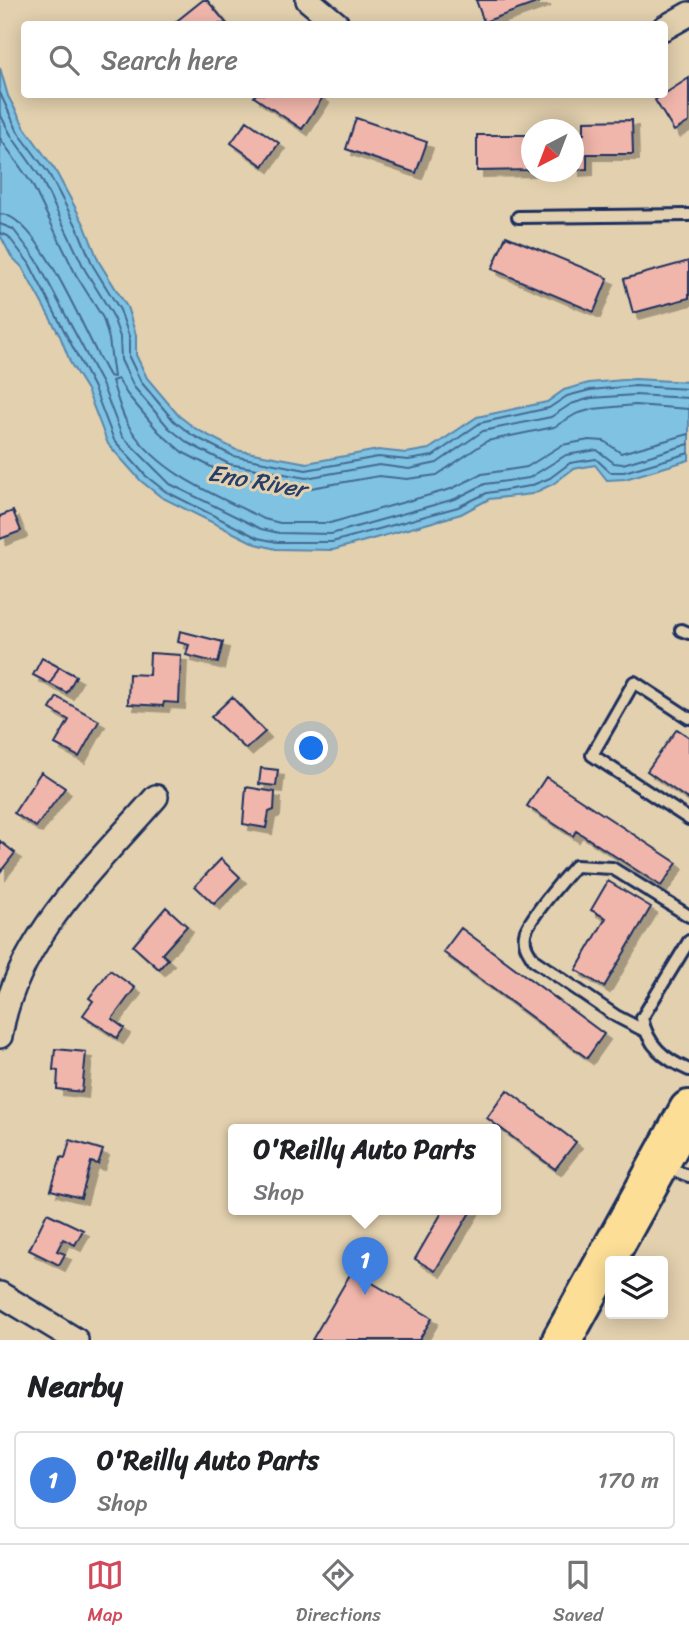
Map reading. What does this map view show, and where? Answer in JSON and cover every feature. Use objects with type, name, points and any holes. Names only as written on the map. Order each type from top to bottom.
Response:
[{"type":"highway","points":[[562,1340],[673,1170],[689,1110]]},
{"type":"street","points":[[308,0],[333,21]]},
{"type":"street","points":[[668,26],[689,14]]},
{"type":"street","points":[[0,1036],[12,993],[34,944],[156,797]]},
{"type":"street","points":[[0,1294],[76,1340]]},
{"type":"lane","points":[[518,218],[689,215]]},
{"type":"lane","points":[[689,718],[634,682],[592,755],[689,819]]},
{"type":"lane","points":[[645,1031],[616,1016],[534,960],[526,948],[524,933],[575,866],[612,868],[689,916]]},
{"type":"lane","points":[[689,942],[642,1018],[654,1048],[672,1062],[689,1070]]},
{"type":"water","name":"Eno River","points":[[0,68],[8,96],[25,128],[55,170],[84,224],[99,262],[127,307],[136,335],[136,355],[147,378],[179,416],[196,429],[236,450],[307,463],[378,450],[406,453],[429,449],[477,417],[547,402],[564,390],[589,383],[635,379],[689,382],[689,460],[625,479],[607,480],[595,465],[573,469],[553,484],[532,494],[489,499],[461,514],[333,550],[276,549],[256,544],[161,497],[141,481],[108,444],[87,390],[71,364],[60,336],[22,267],[11,256],[0,235]]},
{"type":"building","points":[[203,0],[207,0],[224,21],[177,21]]},
{"type":"building","points":[[476,0],[545,0],[487,21],[484,21]]},
{"type":"building","points":[[689,78],[689,122],[674,131],[655,100],[668,98],[668,92]]},
{"type":"building","points":[[256,98],[322,98],[302,129]]},
{"type":"building","points":[[356,118],[427,142],[416,173],[346,149]]},
{"type":"building","points":[[632,120],[633,154],[587,154],[587,169],[584,169],[584,121]]},
{"type":"building","points":[[247,121],[279,143],[263,166],[231,143]]},
{"type":"building","points":[[477,135],[521,135],[521,170],[477,171]]},
{"type":"building","points":[[506,236],[608,278],[594,312],[492,269]]},
{"type":"building","points":[[689,261],[689,298],[633,313],[624,279]]},
{"type":"building","points":[[13,511],[21,531],[0,539],[0,516]]},
{"type":"building","points":[[180,631],[223,642],[218,663],[186,655],[189,645],[178,642]]},
{"type":"building","points":[[150,653],[181,655],[179,703],[164,702],[163,706],[128,704],[129,674],[149,675]]},
{"type":"building","points":[[42,658],[59,667],[50,684],[33,675]]},
{"type":"building","points":[[59,667],[76,676],[67,693],[50,684]]},
{"type":"building","points":[[57,697],[99,721],[79,757],[55,744],[69,720],[50,709]]},
{"type":"building","points":[[232,697],[265,732],[246,749],[211,717]]},
{"type":"building","points":[[677,729],[689,737],[689,800],[647,771]]},
{"type":"building","points":[[261,768],[278,770],[276,786],[259,784]]},
{"type":"building","points":[[41,772],[65,788],[36,827],[14,813]]},
{"type":"building","points":[[546,777],[677,863],[661,886],[576,831],[573,836],[527,806]]},
{"type":"building","points":[[246,787],[275,792],[274,810],[269,812],[266,828],[243,824]]},
{"type":"building","points":[[0,841],[15,853],[0,872]]},
{"type":"building","points":[[221,859],[240,877],[214,904],[195,886]]},
{"type":"building","points":[[608,881],[651,907],[604,987],[576,970],[606,918],[591,910]]},
{"type":"building","points":[[166,907],[187,926],[162,954],[168,959],[159,969],[133,946]]},
{"type":"building","points":[[461,928],[604,1034],[587,1058],[443,952]]},
{"type":"building","points":[[110,970],[135,988],[112,1019],[124,1028],[117,1038],[83,1015],[93,1001],[89,998]]},
{"type":"building","points":[[55,1049],[86,1052],[82,1092],[57,1089],[58,1071],[53,1070]]},
{"type":"building","points":[[507,1090],[576,1142],[555,1169],[501,1128],[501,1124],[495,1124],[487,1118]]},
{"type":"building","points":[[70,1140],[103,1150],[98,1164],[91,1162],[81,1198],[51,1190],[61,1157],[65,1158]]},
{"type":"building","points":[[47,1213],[83,1230],[75,1245],[63,1239],[57,1251],[65,1254],[59,1265],[29,1250]]},
{"type":"building","points":[[441,1215],[468,1215],[435,1271],[415,1259]]},
{"type":"building","points":[[352,1271],[432,1318],[419,1340],[312,1340]]},
{"type":"place","name":"O'Reilly Auto Parts","points":[[365,1295]]}]
